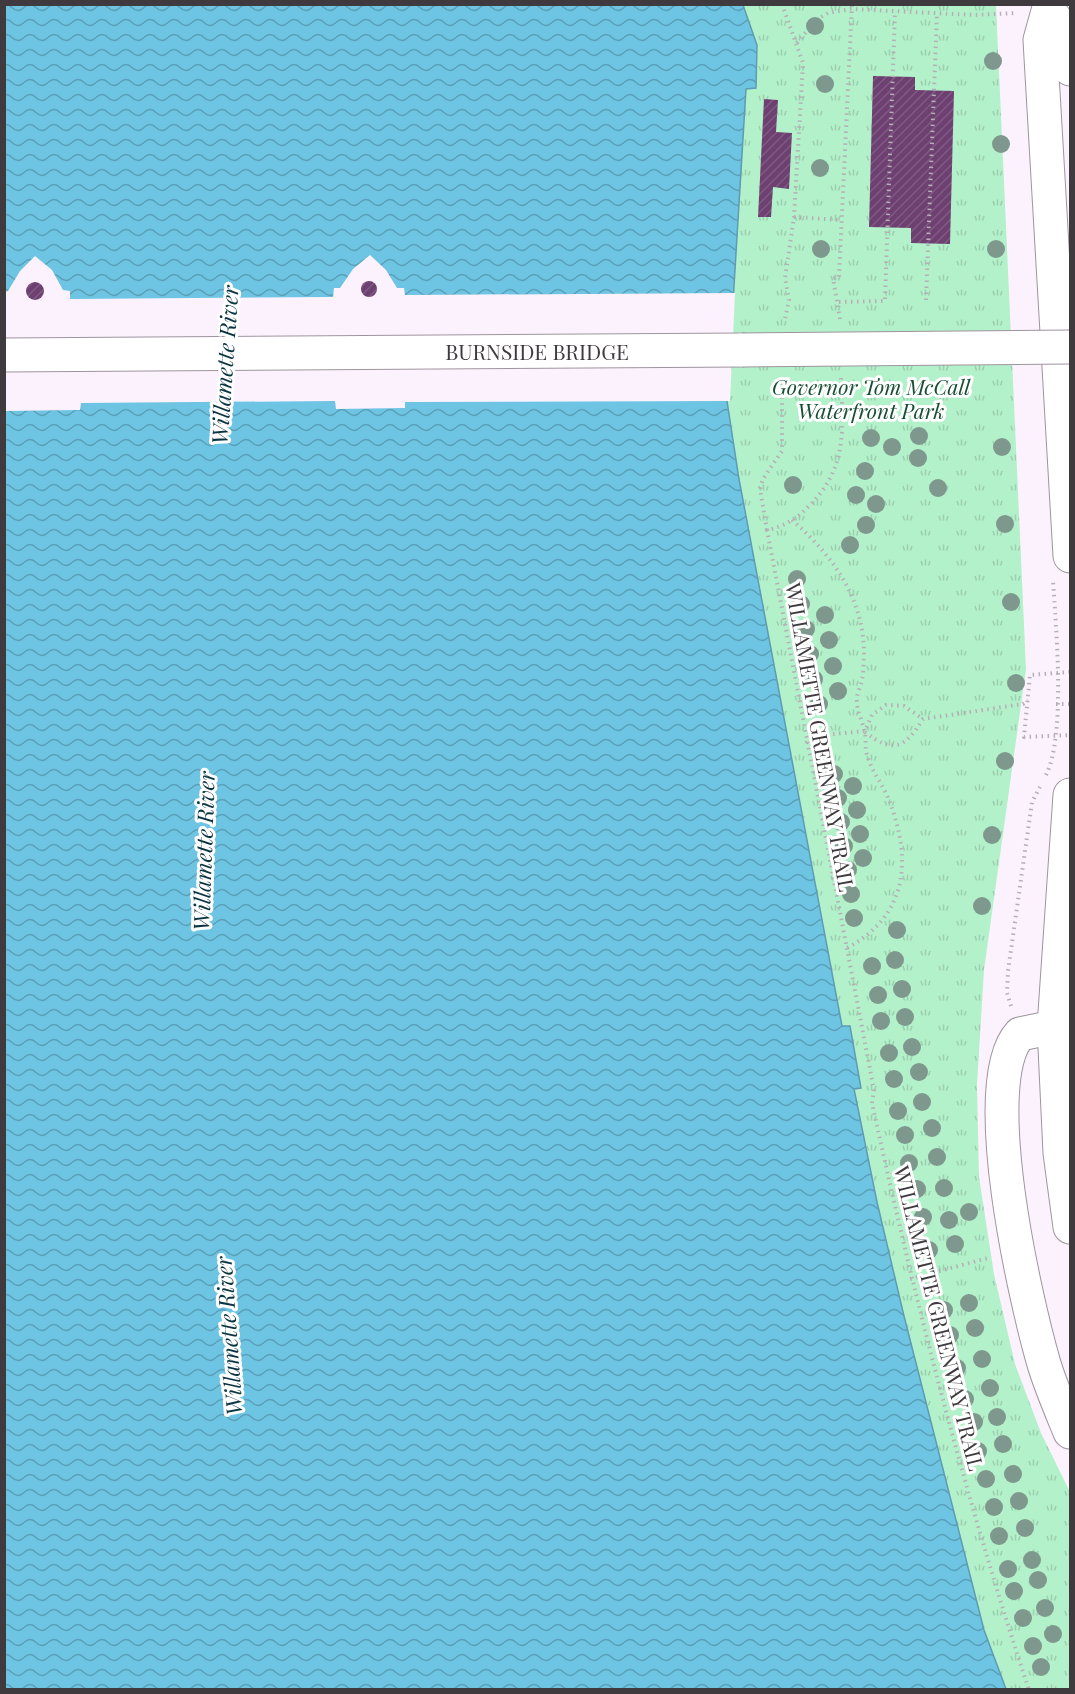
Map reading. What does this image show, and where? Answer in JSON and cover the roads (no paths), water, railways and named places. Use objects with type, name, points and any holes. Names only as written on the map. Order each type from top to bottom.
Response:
[{"type":"main road","points":[[1050,8],[1068,36],[1071,69]]},
{"type":"main road","points":[[1050,8],[1040,40],[1048,188],[1064,348],[1071,556]]},
{"type":"main road","points":[[1048,188],[1060,206],[1062,237],[1071,252]]},
{"type":"main road","name":"BURNSIDE BRIDGE","points":[[4,355],[1064,348]]},
{"type":"main road","points":[[1071,795],[1054,1027],[1060,1153],[1071,1227]]},
{"type":"main road","points":[[1054,1027],[1020,1034],[1008,1052],[1004,1065],[1004,1135],[1009,1201],[1024,1281],[1045,1367],[1071,1432]]},
{"type":"water","name":"Willamette River","points":[[5,5],[743,5],[757,45],[756,88],[746,89],[727,401],[739,479],[842,1026],[850,1026],[861,1088],[854,1089],[877,1202],[984,1630],[1006,1689],[5,1690]]},
{"type":"park label","name":"Governor Tom McCall Waterfront Park","points":[[871,398]]}]
